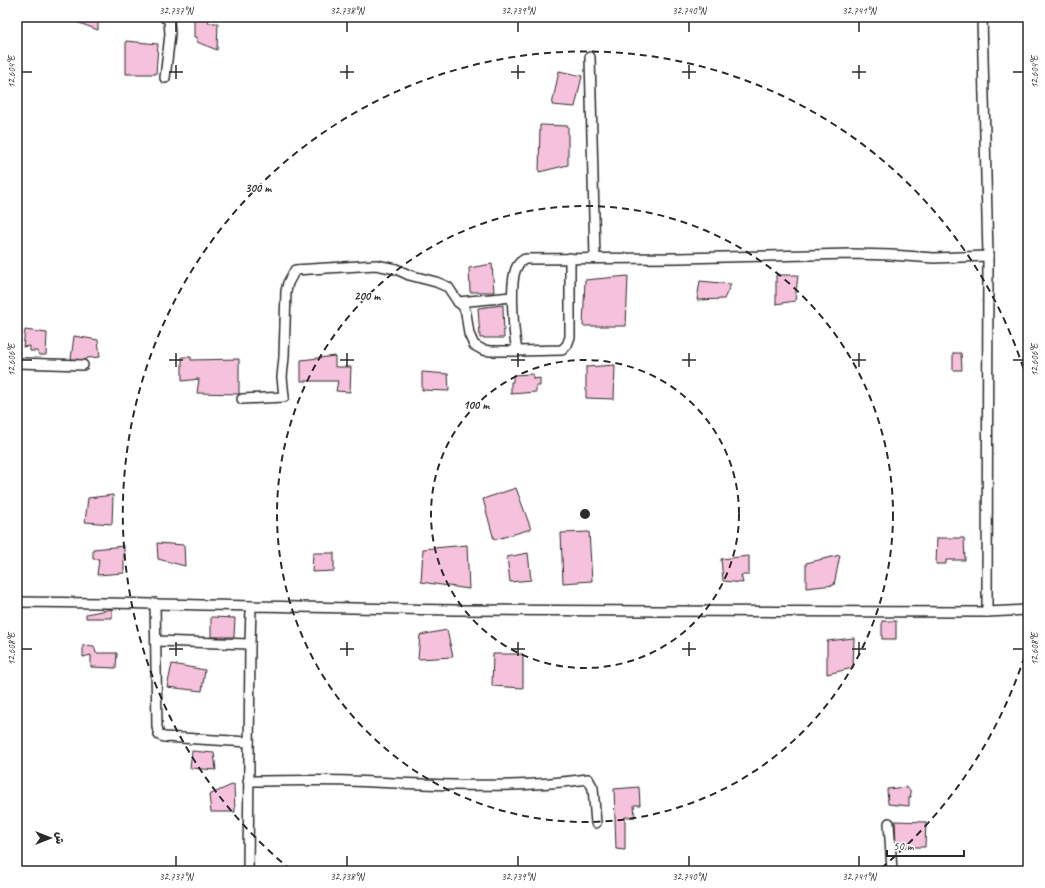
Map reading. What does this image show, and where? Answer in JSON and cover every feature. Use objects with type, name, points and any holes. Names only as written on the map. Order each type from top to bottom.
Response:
[{"type":"street","points":[[164,17],[169,20],[170,34],[165,78]]},
{"type":"street","points":[[982,17],[988,256],[987,612]]},
{"type":"street","points":[[590,57],[595,258]]},
{"type":"street","points":[[517,351],[512,297],[514,276],[517,265],[525,259],[679,258],[852,254],[891,254],[934,258],[988,256]]},
{"type":"street","points":[[242,399],[284,397],[282,377],[286,291],[288,283],[296,270],[376,265],[396,269],[408,275],[436,282],[448,287],[458,302],[463,306],[466,313],[469,334],[474,345],[483,350],[562,350],[567,345],[570,336],[570,258]]},
{"type":"street","points":[[458,302],[512,297]]},
{"type":"street","points":[[17,363],[83,365]]},
{"type":"street","points":[[17,602],[155,603],[251,607],[465,610],[987,612],[1028,610]]},
{"type":"street","points":[[155,603],[157,727],[159,735],[164,737],[249,742]]},
{"type":"street","points":[[248,871],[251,607]]},
{"type":"street","points":[[156,641],[250,644]]},
{"type":"street","points":[[248,781],[346,781],[418,784],[518,785],[588,779],[593,788],[596,823]]},
{"type":"street","points":[[889,823],[892,871]]},
{"type":"building","points":[[98,17],[98,30],[66,18]]},
{"type":"building","points":[[194,19],[209,19],[208,23],[218,23],[217,50],[197,42],[197,37],[194,37]]},
{"type":"building","points":[[126,41],[158,44],[156,74],[126,74]]},
{"type":"building","points":[[559,71],[582,76],[575,107],[552,105]]},
{"type":"building","points":[[540,125],[568,126],[568,165],[539,172]]},
{"type":"building","points":[[492,264],[494,292],[470,292],[469,268]]},
{"type":"building","points":[[776,275],[798,275],[795,301],[776,304]]},
{"type":"building","points":[[628,276],[626,326],[583,326],[585,280]]},
{"type":"building","points":[[700,281],[731,284],[724,299],[697,300]]},
{"type":"building","points":[[503,305],[504,338],[480,338],[478,308]]},
{"type":"building","points":[[25,330],[47,333],[46,355],[39,355],[37,351],[30,351],[30,346],[23,347]]},
{"type":"building","points":[[74,336],[98,340],[100,357],[87,358],[86,360],[71,359]]},
{"type":"building","points":[[953,353],[961,353],[962,370],[953,370]]},
{"type":"building","points":[[335,356],[335,367],[351,367],[350,392],[336,391],[338,381],[301,381],[301,360]]},
{"type":"building","points":[[182,357],[191,357],[191,360],[239,359],[239,394],[197,393],[199,379],[182,381]]},
{"type":"building","points":[[615,365],[614,399],[586,398],[586,367]]},
{"type":"building","points":[[422,372],[448,374],[449,391],[422,390]]},
{"type":"building","points":[[533,374],[533,379],[540,378],[540,386],[536,386],[536,392],[511,394],[511,382],[513,382],[513,375]]},
{"type":"building","points":[[516,488],[531,529],[494,540],[483,499]]},
{"type":"building","points":[[113,495],[112,524],[85,522],[88,498]]},
{"type":"building","points":[[589,532],[592,581],[563,583],[561,533]]},
{"type":"building","points":[[937,538],[964,538],[965,560],[946,560],[946,564],[936,564]]},
{"type":"building","points":[[157,543],[184,545],[185,566],[158,559]]},
{"type":"building","points":[[467,545],[469,589],[421,582],[423,549]]},
{"type":"building","points":[[124,546],[124,573],[97,575],[99,559],[93,559],[93,549]]},
{"type":"building","points":[[313,553],[334,553],[334,571],[312,572]]},
{"type":"building","points":[[528,553],[531,580],[510,582],[507,557]]},
{"type":"building","points":[[840,555],[834,585],[806,588],[806,563]]},
{"type":"building","points":[[749,556],[749,575],[741,575],[743,583],[723,581],[721,559]]},
{"type":"building","points":[[112,609],[112,618],[86,618],[86,614]]},
{"type":"building","points":[[211,617],[235,618],[234,637],[211,637]]},
{"type":"building","points":[[882,621],[896,621],[896,639],[882,639]]},
{"type":"building","points":[[447,630],[453,657],[418,659],[420,635]]},
{"type":"building","points":[[854,638],[853,668],[827,674],[827,641]]},
{"type":"building","points":[[83,645],[94,646],[96,653],[117,653],[116,668],[91,667],[91,655],[83,657]]},
{"type":"building","points":[[493,654],[523,654],[523,688],[492,686]]},
{"type":"building","points":[[172,664],[205,670],[202,691],[167,687]]},
{"type":"building","points":[[192,751],[214,753],[216,770],[190,768]]},
{"type":"building","points":[[234,784],[235,812],[211,812],[209,795]]},
{"type":"building","points":[[639,787],[640,805],[634,805],[635,817],[625,817],[625,850],[616,849],[614,789]]},
{"type":"building","points":[[906,787],[910,790],[911,797],[909,797],[909,806],[888,804],[887,789]]},
{"type":"building","points":[[895,821],[926,822],[925,847],[896,847]]}]
